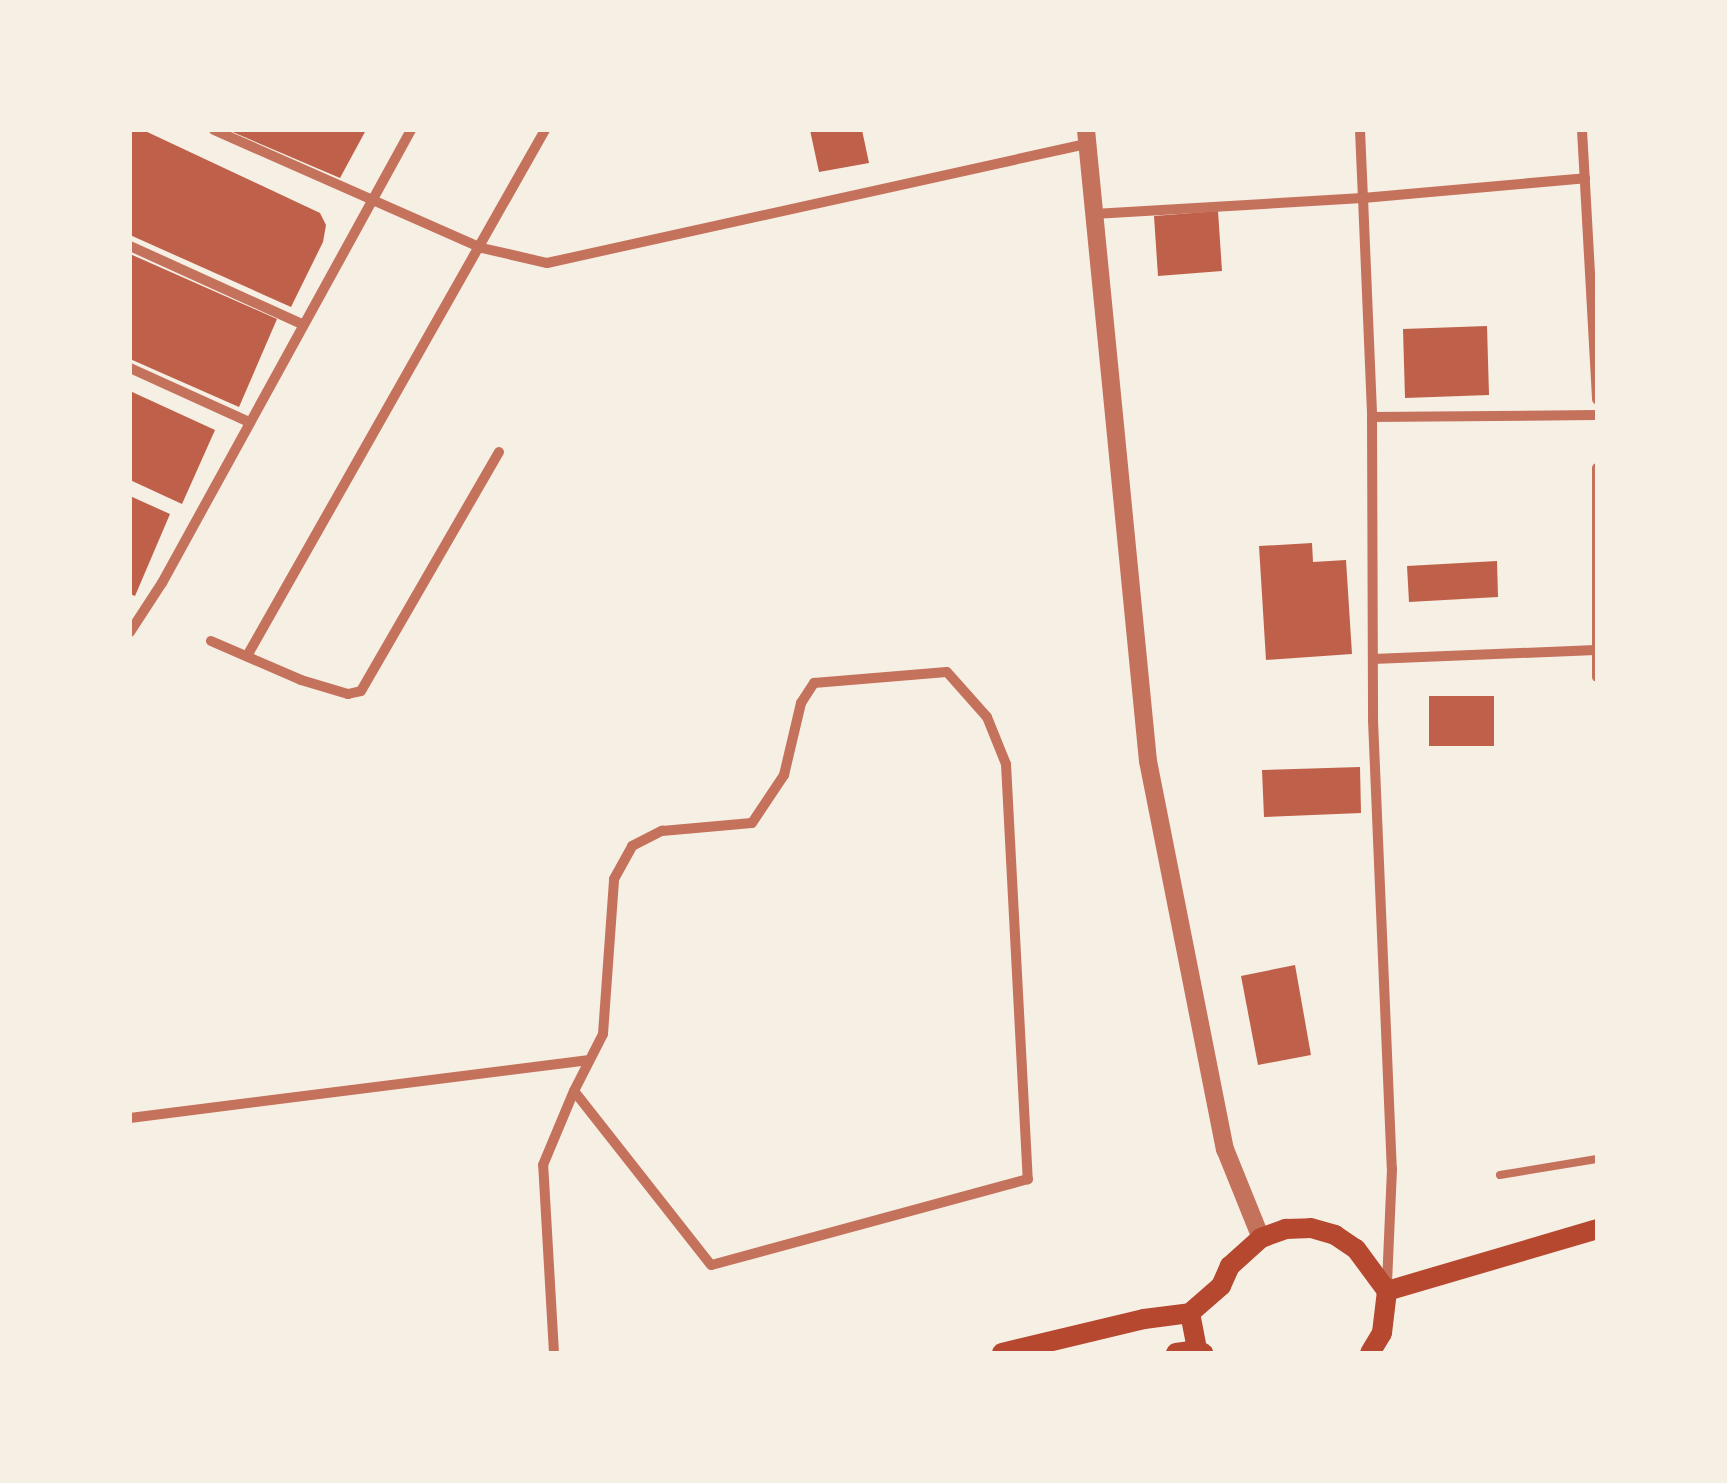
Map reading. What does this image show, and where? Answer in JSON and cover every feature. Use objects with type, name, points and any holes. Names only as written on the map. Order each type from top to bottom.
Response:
[{"type":"main road","points":[[1002,1353],[1144,1318],[1190,1313],[1221,1286],[1230,1266],[1261,1238],[1286,1229],[1310,1228],[1335,1235],[1356,1248],[1387,1292],[1382,1333],[1370,1353]]},
{"type":"main road","points":[[1387,1292],[1597,1229]]},
{"type":"main road","points":[[1190,1313],[1192,1352]]},
{"type":"street","points":[[214,130],[482,248],[547,263],[1086,137],[1148,761],[1226,1149],[1261,1238]]},
{"type":"street","points":[[130,632],[411,130]]},
{"type":"street","points":[[247,656],[546,130]]},
{"type":"street","points":[[1360,130],[1372,417],[1373,659],[1392,1169],[1387,1292]]},
{"type":"street","points":[[1582,130],[1597,400]]},
{"type":"street","points":[[1091,214],[1363,198],[1585,178]]},
{"type":"street","points":[[130,246],[302,324]]},
{"type":"street","points":[[130,368],[249,422]]},
{"type":"street","points":[[1372,417],[1597,415]]},
{"type":"street","points":[[211,641],[301,680],[348,694],[362,691],[499,452]]},
{"type":"street","points":[[1597,468],[1597,677]]},
{"type":"street","points":[[130,606],[144,612]]},
{"type":"street","points":[[1373,659],[1596,650]]},
{"type":"street","points":[[554,1353],[543,1166],[574,1091],[603,1034],[614,879],[632,846],[662,831],[752,823],[784,774],[801,703],[814,683],[947,672],[987,717],[1006,764],[1028,1179],[711,1264],[574,1091]]},
{"type":"street","points":[[130,1118],[589,1060]]},
{"type":"lane","points":[[1500,1176],[1597,1159]]},
{"type":"building","points":[[130,130],[143,130],[320,213],[326,225],[323,242],[291,307],[130,235]]},
{"type":"building","points":[[228,130],[366,130],[340,178]]},
{"type":"building","points":[[810,130],[862,130],[869,163],[819,172]]},
{"type":"building","points":[[1218,211],[1222,271],[1158,276],[1154,216]]},
{"type":"building","points":[[130,254],[277,319],[239,407],[130,359]]},
{"type":"building","points":[[1487,326],[1489,395],[1405,398],[1403,329]]},
{"type":"building","points":[[130,391],[215,430],[182,504],[130,480]]},
{"type":"building","points":[[130,496],[170,514],[135,596],[130,594]]},
{"type":"building","points":[[1312,543],[1313,562],[1346,560],[1352,654],[1266,660],[1259,546]]},
{"type":"building","points":[[1497,561],[1498,597],[1409,602],[1407,566]]},
{"type":"building","points":[[1429,696],[1494,696],[1494,746],[1429,746]]},
{"type":"building","points":[[1360,767],[1361,813],[1264,817],[1262,770]]},
{"type":"building","points":[[1295,965],[1311,1055],[1258,1065],[1241,976]]}]
